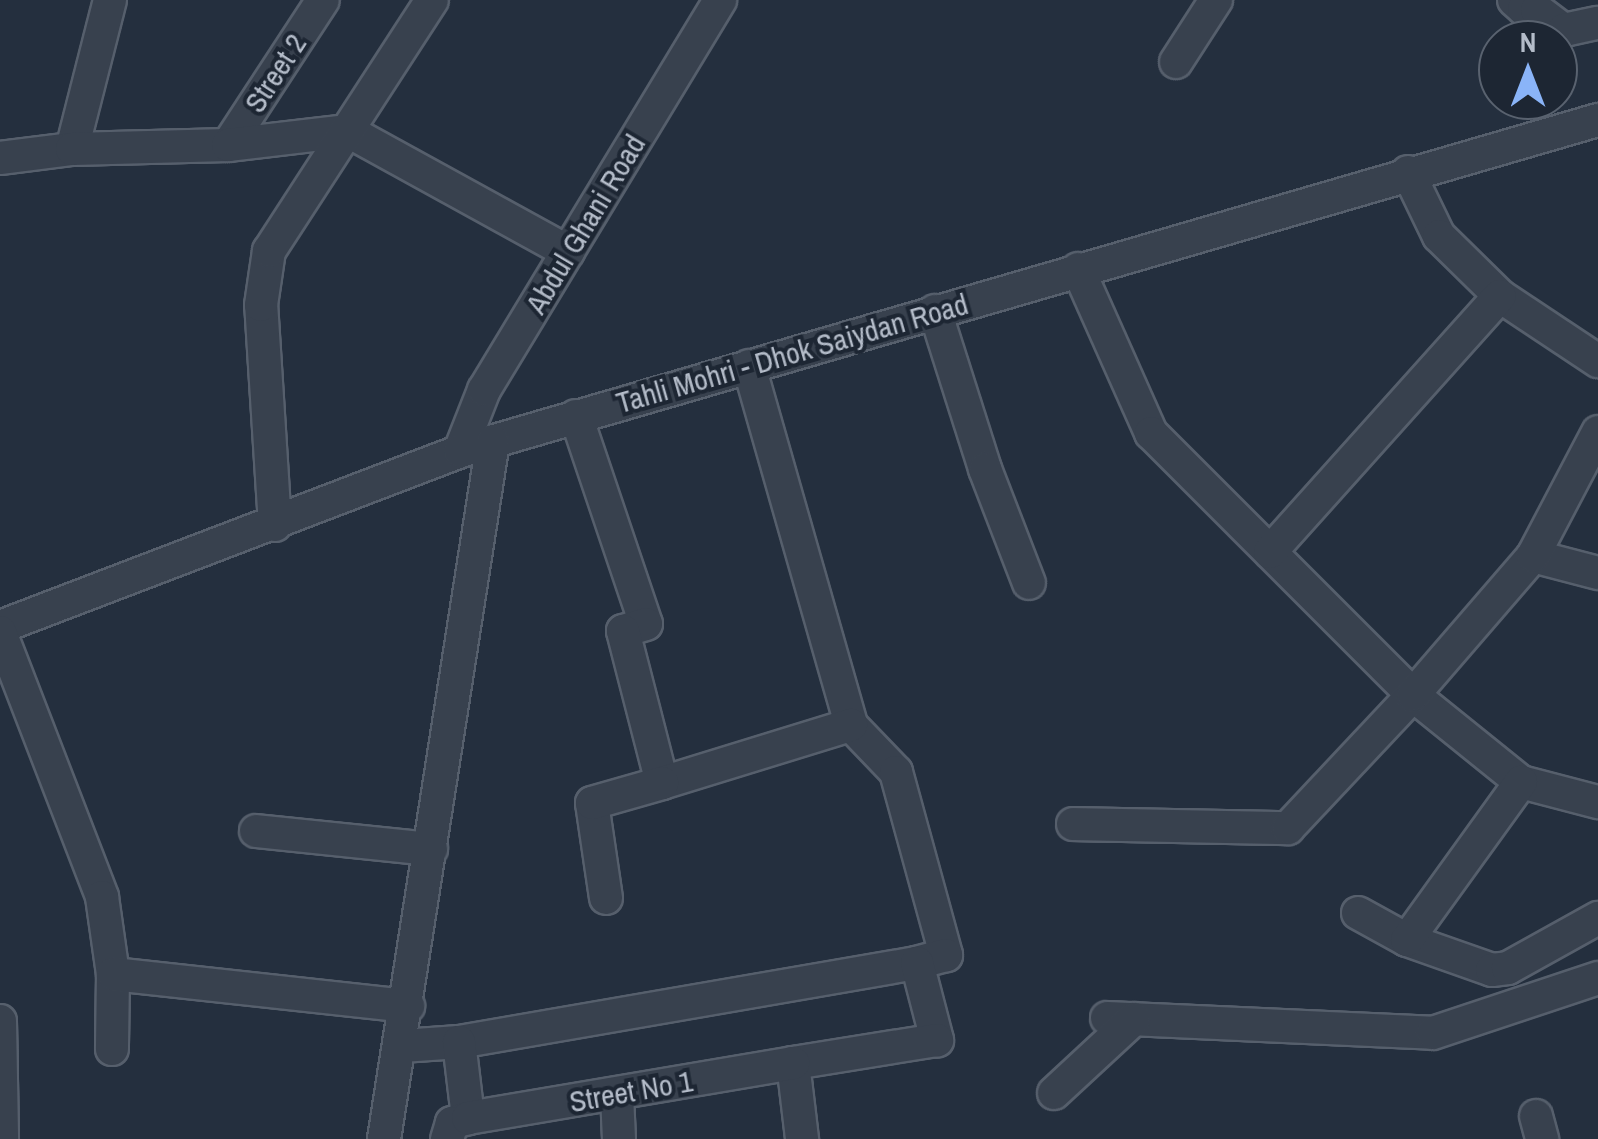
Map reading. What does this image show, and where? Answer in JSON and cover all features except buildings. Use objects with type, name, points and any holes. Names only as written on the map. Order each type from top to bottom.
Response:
[{"type":"street","points":[[72,149],[110,0]]},
{"type":"street","name":"Street 2","points":[[228,145],[323,0]]},
{"type":"street","points":[[275,525],[261,305],[269,250],[432,0]]},
{"type":"street","name":"Abdul Ghani Road","points":[[460,452],[484,390],[720,0]]},
{"type":"street","points":[[1176,62],[1216,0]]},
{"type":"street","points":[[1514,0],[1524,9],[1537,10],[1564,30],[1598,23]]},
{"type":"street","name":"Tahli Mohri - Dhok Saiydan Road","points":[[0,629],[493,441],[1408,172],[1598,120]]},
{"type":"street","points":[[0,158],[72,149],[228,145],[348,131],[568,252]]},
{"type":"street","points":[[1408,172],[1438,236],[1500,296],[1598,362]]},
{"type":"street","points":[[1078,269],[1151,433],[1413,696],[1521,782],[1598,802]]},
{"type":"street","points":[[1270,552],[1500,296]]},
{"type":"street","points":[[935,311],[984,470],[1029,584]]},
{"type":"street","points":[[402,1046],[459,1042],[946,955],[896,772],[851,724],[749,366]]},
{"type":"street","points":[[576,416],[646,624],[623,631],[662,783]]},
{"type":"street","points":[[1073,824],[1288,828],[1413,696],[1533,556],[1598,432]]},
{"type":"street","points":[[384,1139],[402,1046],[493,441]]},
{"type":"street","points":[[1533,556],[1598,573]]},
{"type":"street","points":[[0,629],[102,897],[113,974],[112,1049]]},
{"type":"street","points":[[606,898],[592,804],[851,724]]},
{"type":"street","points":[[1408,940],[1521,782]]},
{"type":"street","points":[[256,831],[432,848]]},
{"type":"street","points":[[1358,914],[1408,940],[1492,970],[1508,968],[1598,918]]},
{"type":"street","name":"Street No 1","points":[[458,1129],[793,1062],[937,1040],[917,963]]},
{"type":"street","points":[[113,974],[408,1006]]},
{"type":"street","points":[[1054,1093],[1120,1019],[1433,1033],[1598,978]]},
{"type":"street","points":[[0,1021],[2,1139]]},
{"type":"street","points":[[458,1129],[459,1042]]},
{"type":"street","points":[[793,1062],[802,1139]]},
{"type":"street","points":[[617,1095],[619,1139]]}]
